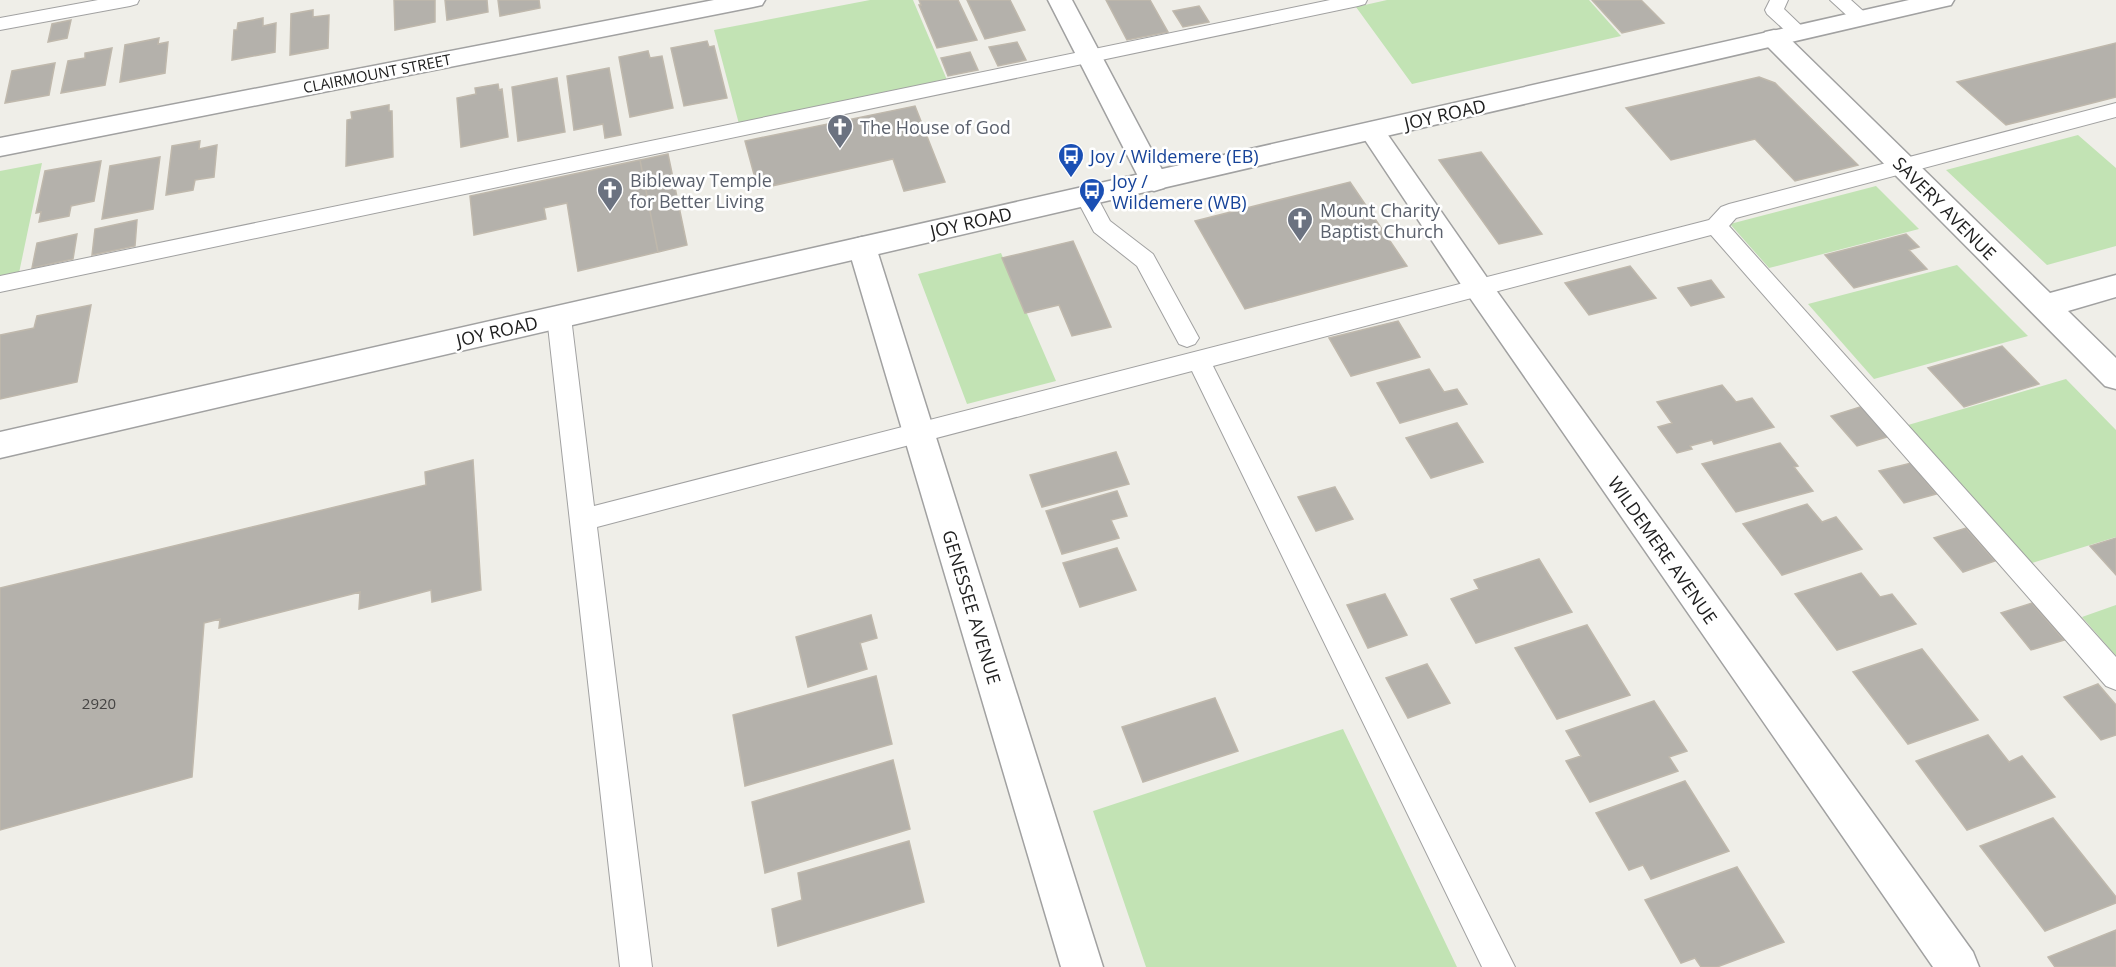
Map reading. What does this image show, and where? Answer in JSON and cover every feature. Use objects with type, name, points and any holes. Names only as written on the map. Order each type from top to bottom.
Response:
[{"type":"street","name":"CLAIRMOUNT STREET","points":[[0,147],[753,0]]},
{"type":"street","points":[[1060,0],[1154,181]]},
{"type":"street","name":"JOY ROAD","points":[[0,445],[1861,18],[1902,4],[1942,0]]},
{"type":"street","name":"SAVERY AVENUE","points":[[1786,35],[1903,166],[2116,377]]},
{"type":"street","name":"WILDEMERE AVENUE","points":[[1372,131],[1478,287],[1958,967]]},
{"type":"street","name":"GENESSEE AVENUE","points":[[862,247],[1082,967]]},
{"type":"street","points":[[2044,306],[2116,286]]},
{"type":"lane","points":[[0,24],[130,0]]},
{"type":"lane","points":[[0,284],[1358,0]]},
{"type":"lane","points":[[1779,0],[1774,10],[1786,35]]},
{"type":"lane","points":[[1839,0],[1861,18]]},
{"type":"lane","points":[[583,520],[919,433],[1192,349],[1478,287],[1716,226],[1729,212],[2116,110]]},
{"type":"lane","points":[[1086,196],[1102,226],[1145,260],[1192,349],[1499,967]]},
{"type":"lane","points":[[1716,226],[2116,677]]},
{"type":"lane","points":[[559,317],[636,967]]},
{"type":"green space","points":[[870,0],[913,0],[947,80],[739,124],[714,30]]},
{"type":"green space","points":[[1387,0],[1589,0],[1621,36],[1412,84],[1356,7]]},
{"type":"green space","points":[[2078,135],[2116,168],[2116,246],[2047,265],[1946,170]]},
{"type":"green space","points":[[42,163],[19,273],[0,277],[0,171]]},
{"type":"green space","points":[[1876,186],[1919,229],[1769,268],[1730,224]]},
{"type":"green space","points":[[1001,253],[1056,381],[967,404],[918,274]]},
{"type":"green space","points":[[1957,265],[2028,336],[1874,379],[1808,304]]},
{"type":"green space","points":[[2066,379],[2116,430],[2116,537],[2029,564],[1908,425]]},
{"type":"green space","points":[[2116,605],[2116,656],[2082,617]]},
{"type":"green space","points":[[1343,729],[1457,967],[1146,967],[1093,811]]},
{"type":"building","points":[[394,0],[435,0],[435,22],[395,30]]},
{"type":"building","points":[[445,0],[487,0],[488,12],[447,20]]},
{"type":"building","points":[[498,0],[539,0],[540,8],[500,16]]},
{"type":"building","points":[[919,0],[958,0],[977,40],[937,48]]},
{"type":"building","points":[[967,0],[1010,0],[1025,30],[985,39]]},
{"type":"building","points":[[1106,0],[1150,0],[1168,32],[1127,40]]},
{"type":"building","points":[[1592,0],[1641,0],[1664,23],[1622,33]]},
{"type":"building","points":[[1199,6],[1209,22],[1183,27],[1173,11]]},
{"type":"building","points":[[313,10],[313,17],[329,15],[328,48],[290,55],[291,14]]},
{"type":"building","points":[[263,18],[263,26],[276,23],[275,52],[232,60],[234,30],[237,30],[238,23]]},
{"type":"building","points":[[71,20],[67,38],[48,42],[52,24]]},
{"type":"building","points":[[159,38],[158,44],[168,42],[165,73],[120,82],[125,45]]},
{"type":"building","points":[[707,41],[709,47],[714,46],[727,98],[684,106],[671,48]]},
{"type":"building","points":[[1017,42],[1026,60],[998,66],[989,47]]},
{"type":"building","points":[[2116,43],[2116,97],[2006,125],[1957,82]]},
{"type":"building","points":[[112,48],[105,85],[61,93],[68,61],[85,58],[85,53]]},
{"type":"building","points":[[648,51],[650,58],[662,56],[673,108],[630,117],[619,57]]},
{"type":"building","points":[[970,52],[978,70],[948,76],[941,58]]},
{"type":"building","points":[[55,63],[49,95],[5,103],[12,71]]},
{"type":"building","points":[[609,68],[621,135],[605,138],[603,124],[574,130],[567,76]]},
{"type":"building","points":[[1759,77],[1775,83],[1858,165],[1795,181],[1755,139],[1671,160],[1626,108]]},
{"type":"building","points":[[557,78],[565,132],[518,141],[512,87]]},
{"type":"building","points":[[498,84],[499,90],[502,89],[508,137],[461,147],[457,98],[476,94],[475,88]]},
{"type":"building","points":[[389,105],[389,111],[392,111],[393,157],[346,166],[347,120],[352,119],[351,112]]},
{"type":"building","name":"The House of God","points":[[915,106],[945,182],[904,191],[893,159],[758,189],[745,141]]},
{"type":"building","points":[[200,141],[199,149],[217,145],[214,177],[195,180],[193,190],[166,195],[172,146]]},
{"type":"building","points":[[1481,152],[1542,234],[1499,244],[1439,160]]},
{"type":"building","points":[[668,154],[687,245],[658,252],[640,160]]},
{"type":"building","points":[[160,157],[153,209],[102,219],[110,166]]},
{"type":"building","name":"Bibleway Temple for Better Living","points":[[640,160],[658,252],[578,271],[567,203],[544,208],[546,219],[474,235],[470,196]]},
{"type":"building","points":[[101,161],[94,201],[71,206],[69,216],[39,222],[41,212],[36,213],[45,171]]},
{"type":"building","name":"Mount Charity Baptist Church","points":[[1350,182],[1407,266],[1245,309],[1195,221]]},
{"type":"building","points":[[137,220],[135,246],[92,255],[95,229]]},
{"type":"building","points":[[77,234],[73,259],[32,268],[37,243]]},
{"type":"building","points":[[1906,234],[1919,247],[1909,250],[1927,269],[1854,288],[1825,255]]},
{"type":"building","points":[[1073,241],[1111,327],[1072,336],[1059,305],[1025,313],[1002,258]]},
{"type":"building","points":[[1630,266],[1656,298],[1589,315],[1565,283]]},
{"type":"building","points":[[1711,280],[1724,297],[1691,306],[1678,288]]},
{"type":"building","points":[[91,305],[77,382],[0,399],[0,335],[34,328],[37,316]]},
{"type":"building","points":[[1398,321],[1420,357],[1351,376],[1329,338]]},
{"type":"building","points":[[2002,346],[2039,384],[1964,407],[1928,368]]},
{"type":"building","points":[[1429,369],[1444,392],[1457,389],[1467,404],[1400,423],[1377,383]]},
{"type":"building","points":[[1722,385],[1736,402],[1752,398],[1774,427],[1714,444],[1712,440],[1690,446],[1692,449],[1677,453],[1658,427],[1672,423],[1657,402]]},
{"type":"building","points":[[1863,406],[1890,436],[1857,446],[1831,416]]},
{"type":"building","points":[[1457,423],[1483,462],[1431,478],[1406,438]]},
{"type":"building","points":[[1780,443],[1798,466],[1794,467],[1813,491],[1736,512],[1702,464]]},
{"type":"building","points":[[1116,452],[1129,484],[1042,507],[1030,475]]},
{"type":"building","points":[[473,460],[481,590],[432,602],[431,590],[359,609],[360,592],[219,628],[220,619],[204,623],[192,777],[0,830],[0,588],[426,485],[425,472]]},
{"type":"building","points":[[1911,463],[1936,494],[1904,503],[1879,471]]},
{"type":"building","points":[[1335,487],[1353,519],[1316,531],[1298,497]]},
{"type":"building","points":[[1117,491],[1127,516],[1111,520],[1119,538],[1062,554],[1046,511]]},
{"type":"building","points":[[1807,504],[1822,522],[1836,517],[1862,549],[1782,575],[1743,524]]},
{"type":"building","points":[[1966,528],[1995,561],[1963,572],[1934,538]]},
{"type":"building","points":[[2116,538],[2116,575],[2090,546]]},
{"type":"building","points":[[1117,548],[1136,590],[1080,607],[1063,563]]},
{"type":"building","points":[[1539,559],[1572,612],[1476,643],[1451,599],[1479,589],[1474,580]]},
{"type":"building","points":[[1861,573],[1880,597],[1892,594],[1916,624],[1837,650],[1795,594]]},
{"type":"building","points":[[1385,594],[1407,635],[1368,648],[1347,605]]},
{"type":"building","points":[[2032,603],[2064,640],[2031,650],[2001,613]]},
{"type":"building","points":[[871,615],[877,638],[860,643],[867,669],[808,687],[796,637]]},
{"type":"building","points":[[1587,625],[1630,695],[1557,719],[1515,648]]},
{"type":"building","points":[[1922,649],[1978,720],[1908,744],[1853,672]]},
{"type":"building","points":[[1427,664],[1450,703],[1408,718],[1386,678]]},
{"type":"building","points":[[876,676],[892,744],[745,786],[733,715]]},
{"type":"building","points":[[2098,684],[2116,705],[2116,735],[2101,740],[2064,697]]},
{"type":"building","points":[[1215,698],[1238,751],[1143,782],[1122,727]]},
{"type":"building","points":[[1654,701],[1687,751],[1669,757],[1678,771],[1590,802],[1566,761],[1581,756],[1566,731]]},
{"type":"building","points":[[1988,735],[2009,762],[2022,756],[2055,797],[1967,830],[1916,761]]},
{"type":"building","points":[[893,760],[910,829],[765,873],[752,802]]},
{"type":"building","points":[[1685,781],[1729,851],[1651,879],[1643,865],[1629,870],[1596,813]]},
{"type":"building","points":[[2053,818],[2116,897],[2116,903],[2045,931],[1980,846]]},
{"type":"building","points":[[909,841],[924,902],[778,946],[772,909],[802,900],[798,873]]},
{"type":"building","points":[[1737,867],[1784,942],[1717,967],[1701,967],[1695,958],[1681,963],[1645,900]]},
{"type":"building","points":[[2116,930],[2116,967],[2055,967],[2048,957]]},
{"type":"place","name":"The House of God","points":[[840,150]]},
{"type":"place","name":"Joy / Wildemere (EB)","points":[[1071,179]]},
{"type":"place","name":"Bibleway Temple for Better Living","points":[[610,213]]},
{"type":"place","name":"Joy / Wildemere (WB)","points":[[1092,214]]},
{"type":"place","name":"Mount Charity Baptist Church","points":[[1300,243]]}]
